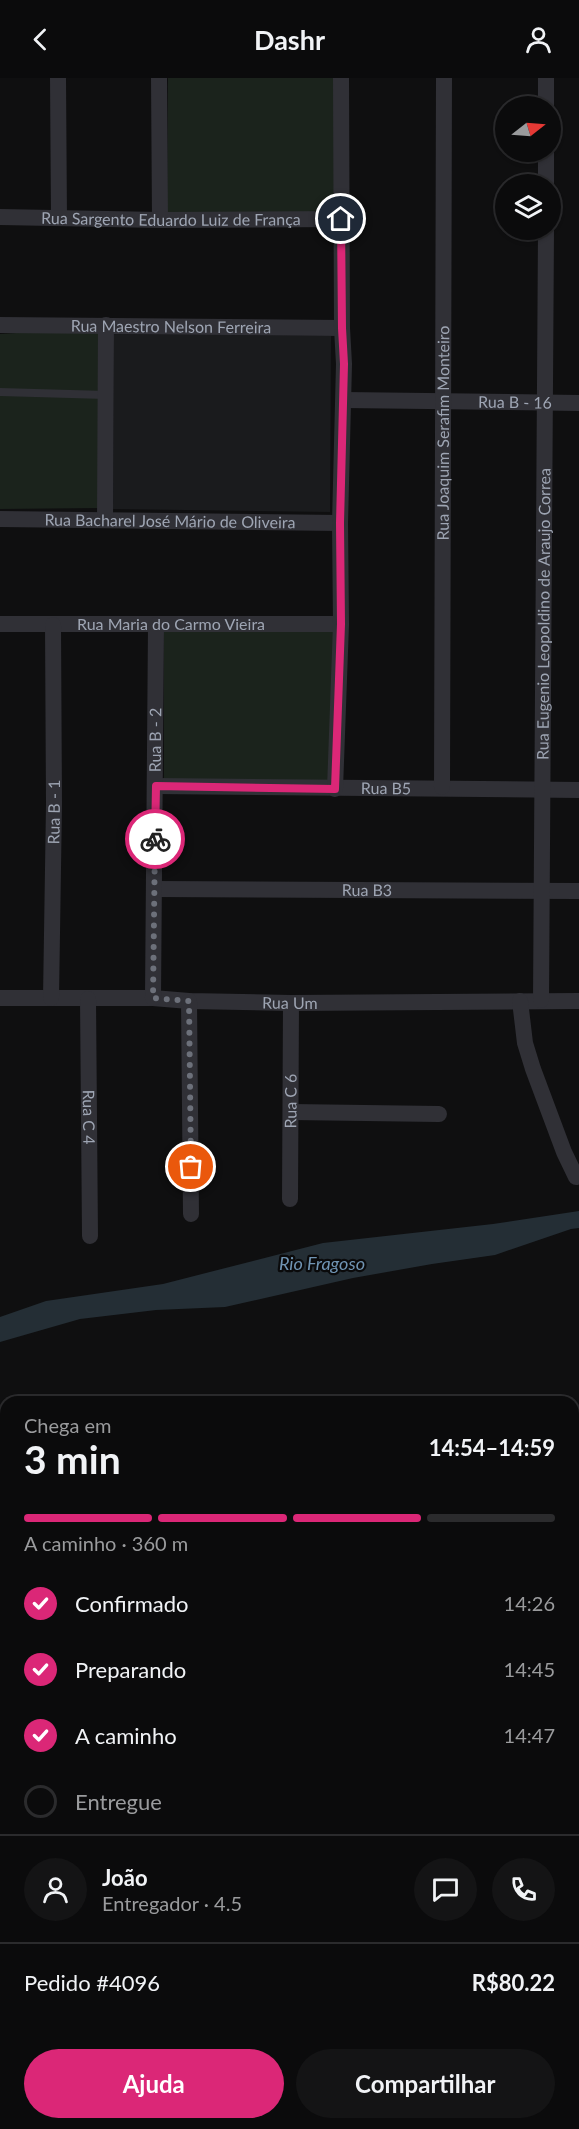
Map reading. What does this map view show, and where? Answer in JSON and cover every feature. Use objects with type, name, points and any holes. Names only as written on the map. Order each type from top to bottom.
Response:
[{"type":"street","points":[[58,78],[59,218]]},
{"type":"street","points":[[159,78],[160,220]]},
{"type":"street","points":[[335,789],[341,624],[340,523],[344,400],[340,78]]},
{"type":"street","name":"Rua Joaquim Serafim Monteiro","points":[[442,787],[444,78]]},
{"type":"street","points":[[546,78],[546,96]]},
{"type":"street","name":"Rua Sargento Eduardo Luiz de França","points":[[0,217],[160,220],[341,219]]},
{"type":"street","name":"Rua Eugenio Leopoldino de Araujo Correa","points":[[541,1000],[546,240]]},
{"type":"street","name":"Rua Maestro Nelson Ferreira","points":[[0,325],[342,328]]},
{"type":"street","points":[[105,520],[106,326]]},
{"type":"street","name":"Rua B - 16","points":[[344,400],[579,403]]},
{"type":"street","name":"Rua Bacharel José Mário de Oliveira","points":[[0,519],[340,523]]},
{"type":"street","name":"Rua Maria do Carmo Vieira","points":[[0,624],[341,624]]},
{"type":"street","name":"Rua B - 1","points":[[51,998],[54,804],[53,625]]},
{"type":"street","name":"Rua B - 2","points":[[153,998],[156,625]]},
{"type":"street","name":"Rua B5","points":[[156,786],[579,790]]},
{"type":"street","name":"Rua B3","points":[[155,889],[579,891]]},
{"type":"street","name":"Rua Um","points":[[0,998],[153,998],[291,1003],[579,1001]]},
{"type":"street","name":"Rua C 4","points":[[88,999],[90,1236]]},
{"type":"street","points":[[189,1001],[191,1214]]},
{"type":"street","points":[[520,1001],[525,1043],[533,1069],[564,1152],[576,1177]]},
{"type":"street","name":"Rua C 6","points":[[290,1199],[291,1003]]},
{"type":"street","points":[[291,1113],[439,1114]]},
{"type":"lane","points":[[0,392],[106,395]]},
{"type":"shaded area","points":[[168,78],[340,78],[336,212],[167,212]]},
{"type":"shaded area","points":[[100,328],[100,508],[0,509],[0,334]]},
{"type":"shaded area","points":[[114,334],[331,336],[330,512],[113,509]]},
{"type":"shaded area","points":[[336,628],[335,781],[164,782],[164,631]]},
{"type":"water","name":"Rio Fragoso","points":[[579,1211],[579,1228],[495,1255],[353,1278],[225,1307],[156,1310],[80,1319],[0,1342],[0,1317],[46,1301],[163,1284],[323,1243],[493,1224]]},
{"type":"way so far","points":[[155,839],[153,998],[189,1001],[191,1167]]},
{"type":"route","points":[[155,839],[156,786],[335,789],[341,624],[340,523],[344,364],[341,219]]}]
